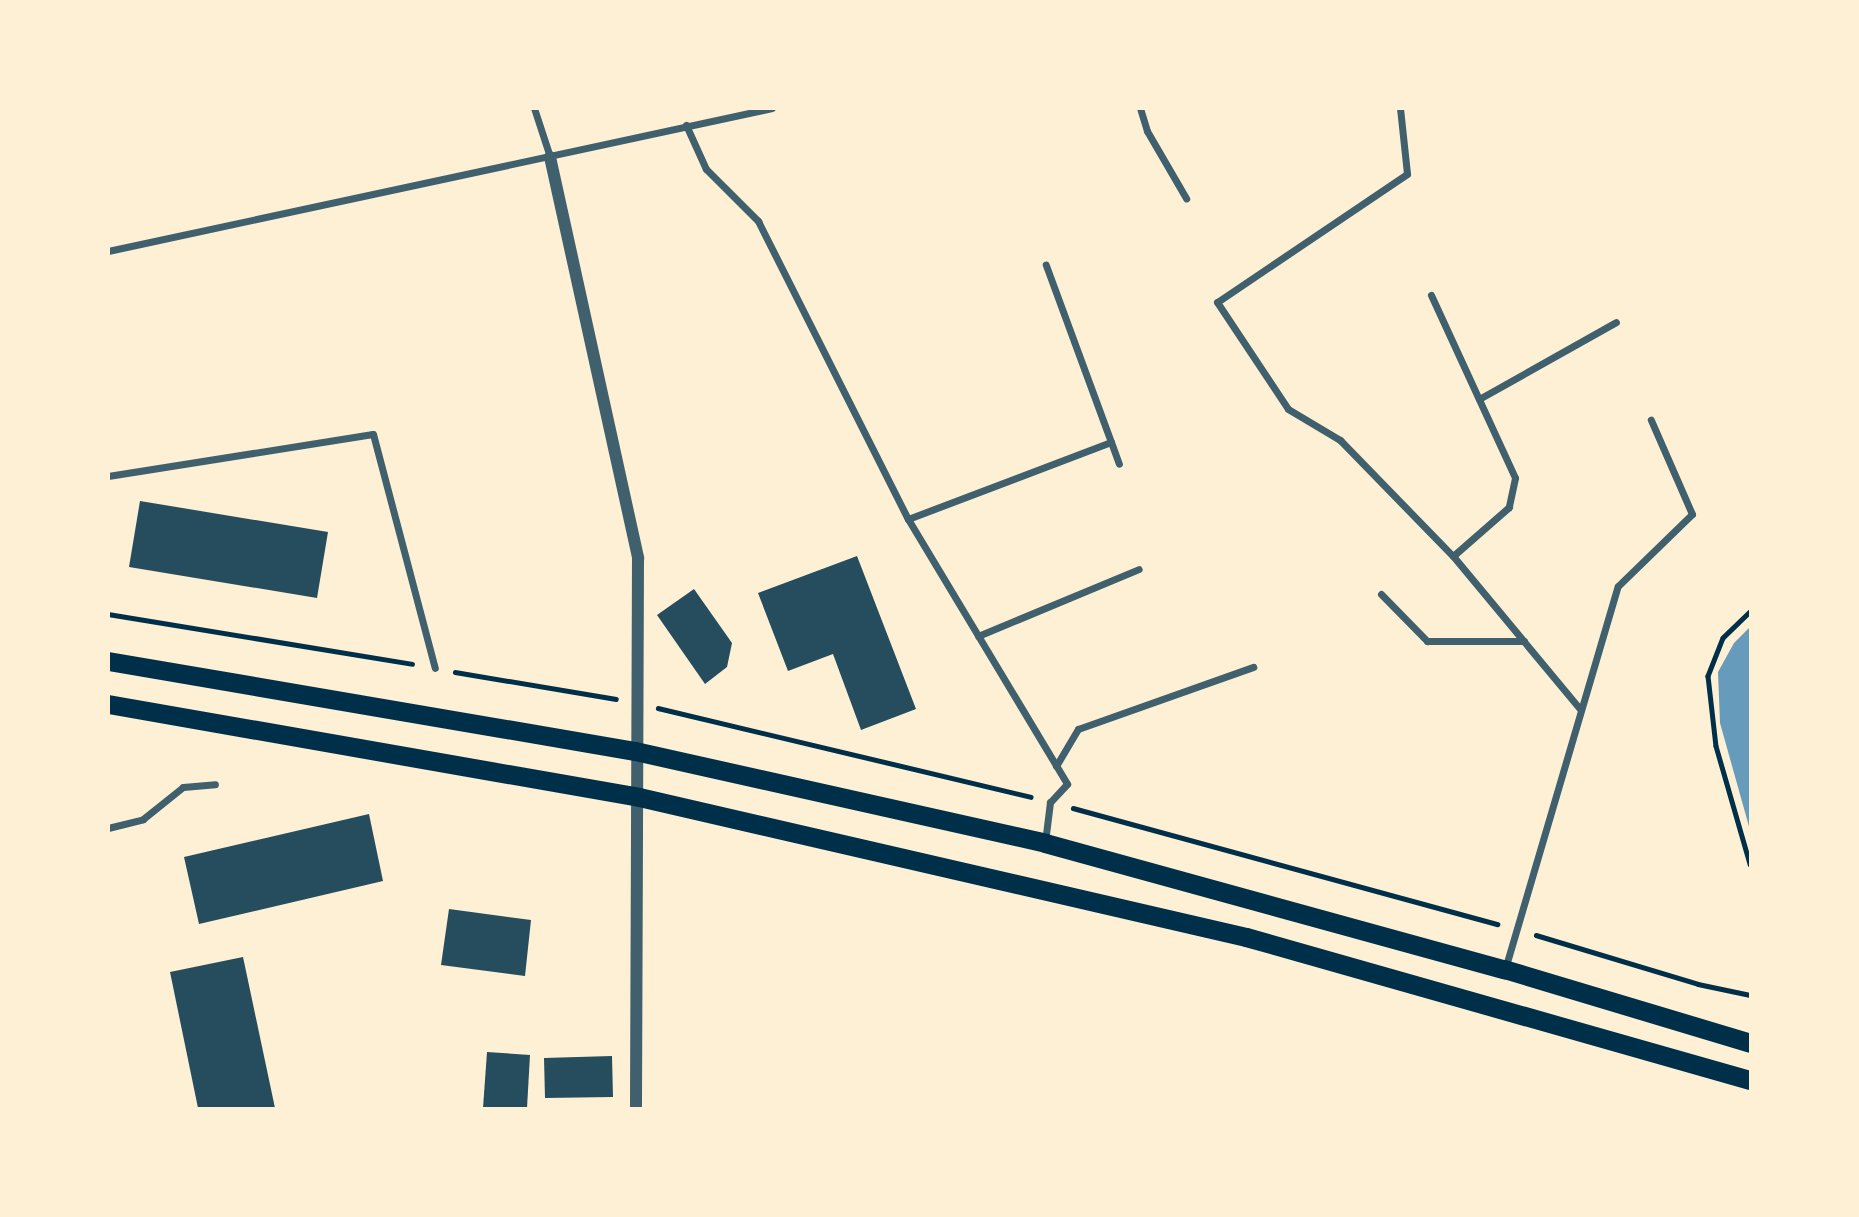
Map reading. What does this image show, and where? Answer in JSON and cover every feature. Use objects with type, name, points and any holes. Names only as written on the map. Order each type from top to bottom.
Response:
[{"type":"highway","points":[[108,661],[635,751],[1045,843],[1504,969],[1751,1043]]},
{"type":"highway","points":[[108,704],[639,797],[1246,937],[1751,1080]]},
{"type":"street","points":[[534,108],[550,157],[638,558],[635,751],[639,797],[636,1108]]},
{"type":"street","points":[[108,251],[772,108]]},
{"type":"street","points":[[1140,108],[1147,131],[1186,198]]},
{"type":"street","points":[[1400,108],[1407,174],[1217,302],[1288,409],[1340,440],[1453,556],[1581,710]]},
{"type":"street","points":[[686,125],[706,169],[758,221],[908,519],[1067,784],[1050,802],[1045,843]]},
{"type":"street","points":[[1046,265],[1119,464]]},
{"type":"street","points":[[1431,295],[1515,478],[1509,507],[1453,556]]},
{"type":"street","points":[[1479,399],[1616,322]]},
{"type":"street","points":[[1504,969],[1618,586],[1692,514],[1651,420]]},
{"type":"street","points":[[108,476],[373,434],[435,668]]},
{"type":"street","points":[[908,519],[1111,442]]},
{"type":"street","points":[[978,636],[1139,569]]},
{"type":"street","points":[[1381,594],[1427,641],[1524,641]]},
{"type":"street","points":[[1056,766],[1078,729],[1253,667]]},
{"type":"street","points":[[108,828],[143,818],[183,787],[215,784]]},
{"type":"path","points":[[1751,612],[1723,638],[1708,676],[1716,746],[1751,864]]},
{"type":"path","points":[[108,614],[637,703],[1050,802],[1516,929],[1698,984],[1751,995]]},
{"type":"water","points":[[1750,627],[1750,830],[1720,723],[1718,672],[1734,643]]},
{"type":"building","points":[[140,501],[328,532],[317,598],[129,567]]},
{"type":"building","points":[[857,556],[916,709],[861,730],[833,654],[788,671],[758,593]]},
{"type":"building","points":[[694,589],[732,643],[727,667],[705,684],[657,615]]},
{"type":"building","points":[[369,814],[383,881],[199,924],[184,857]]},
{"type":"building","points":[[449,909],[531,920],[525,976],[441,965]]},
{"type":"building","points":[[243,957],[275,1108],[198,1108],[170,972]]},
{"type":"building","points":[[487,1052],[530,1055],[527,1108],[483,1108]]},
{"type":"building","points":[[612,1056],[613,1097],[545,1098],[544,1058]]}]
